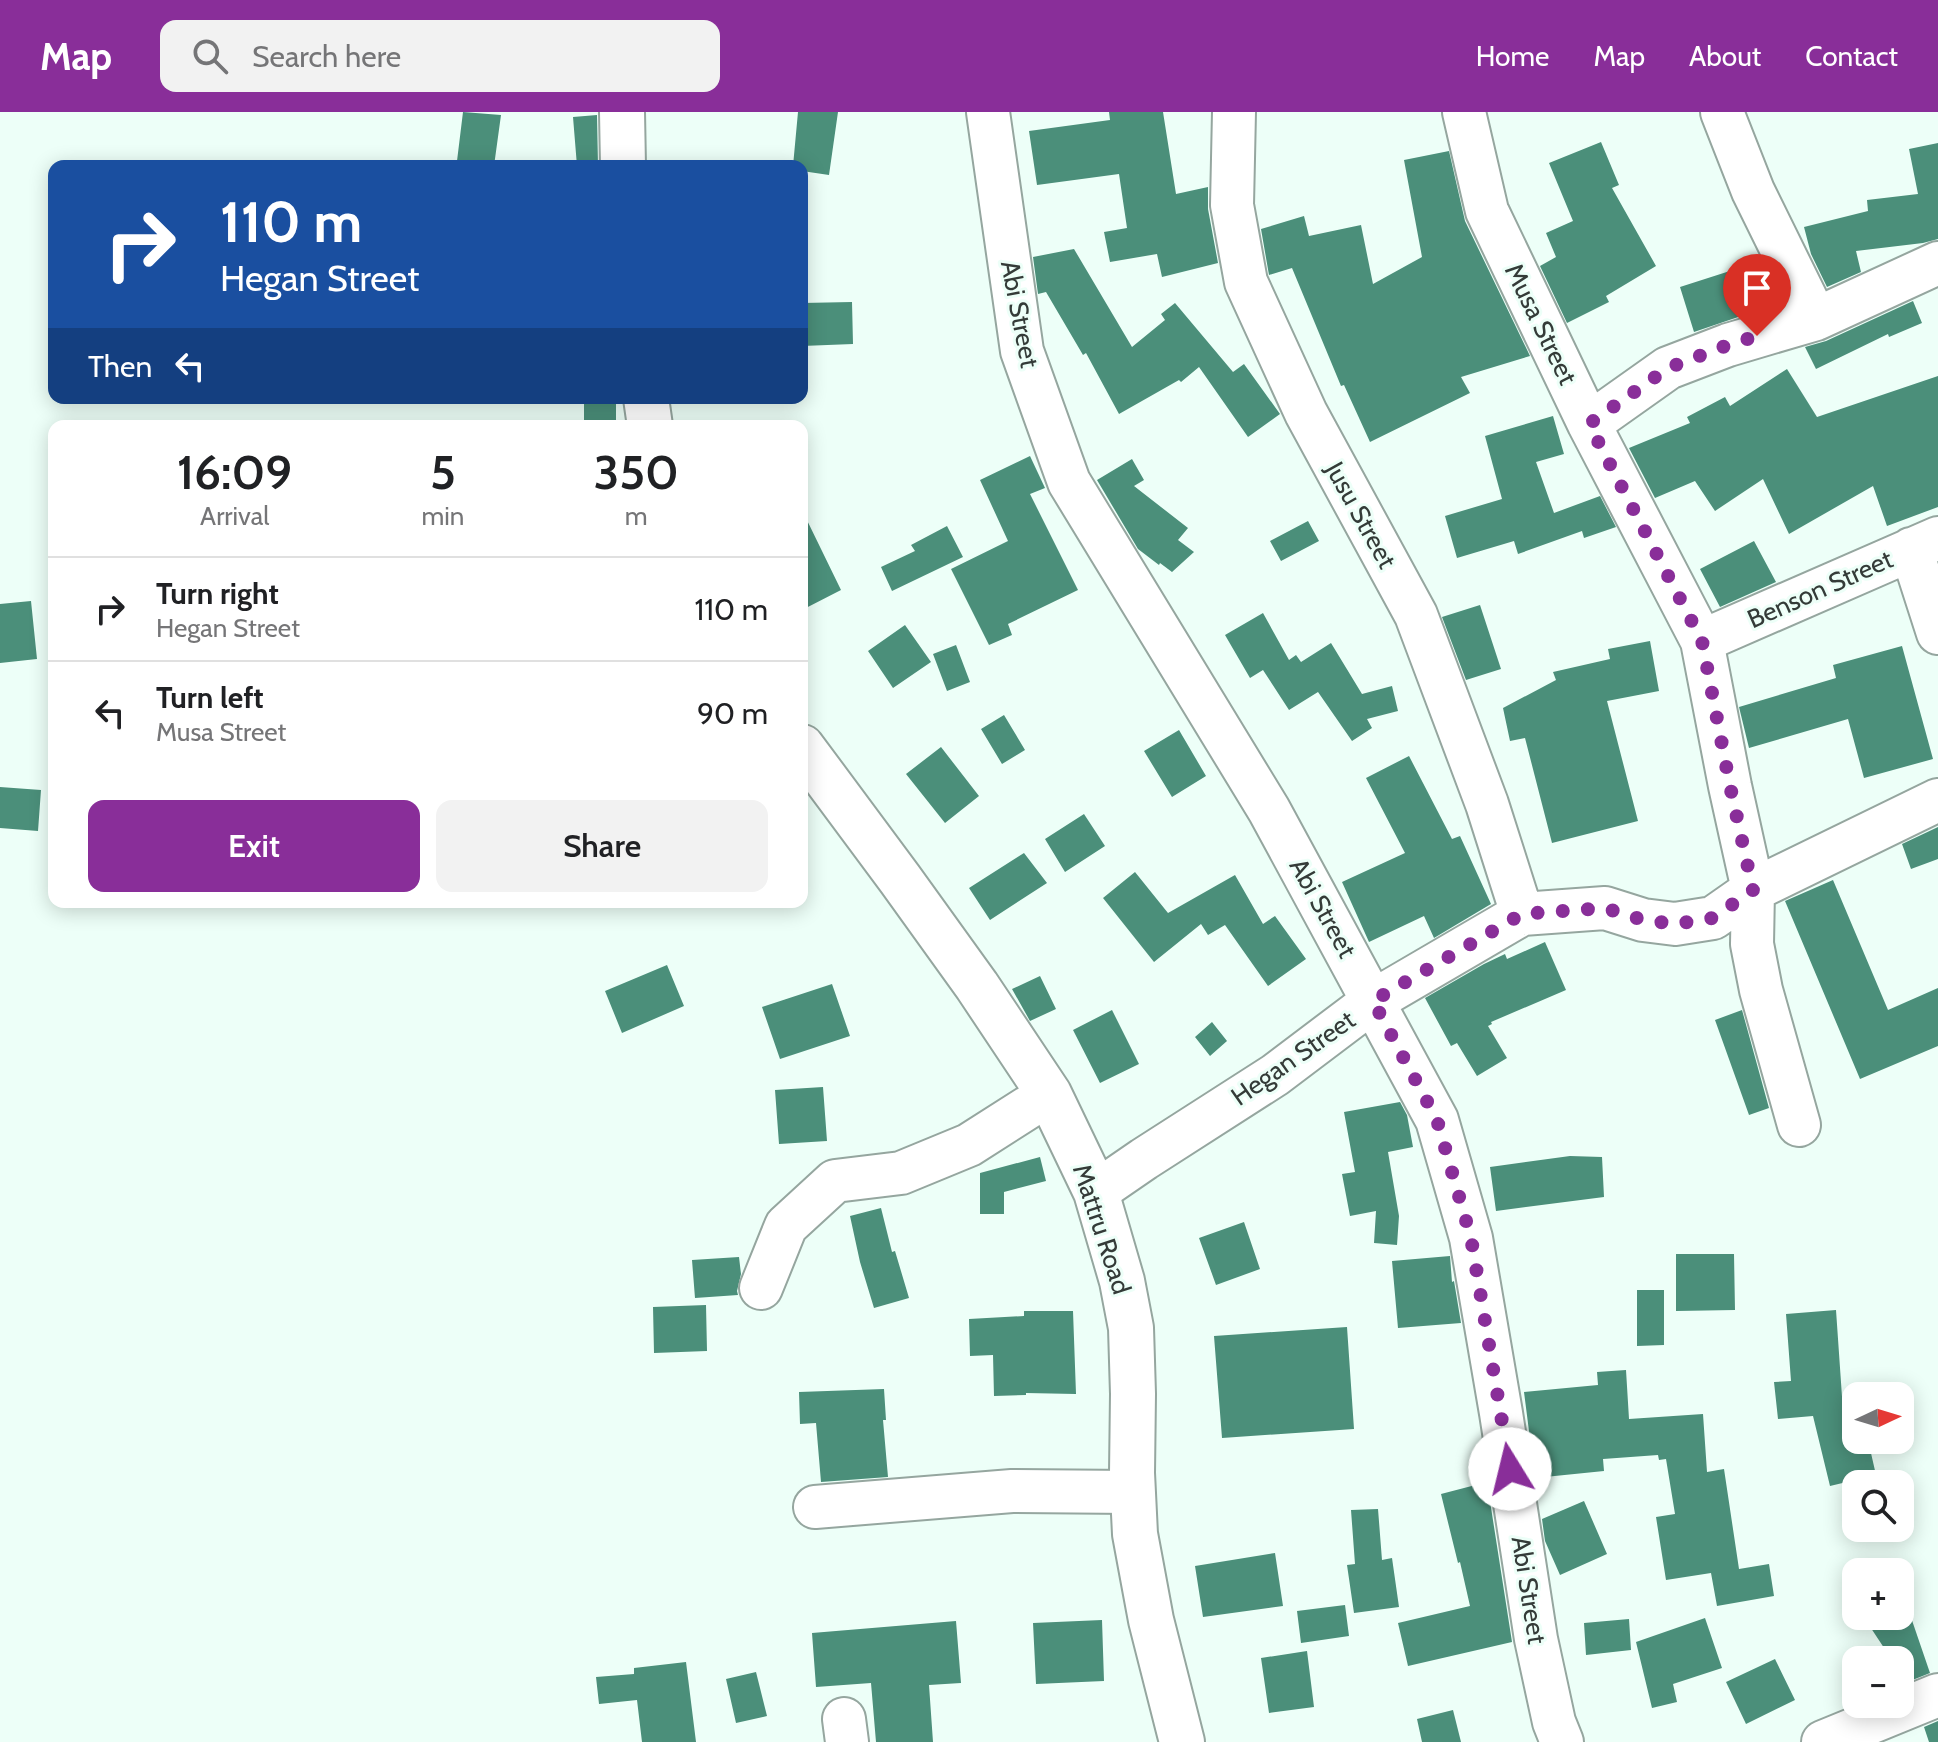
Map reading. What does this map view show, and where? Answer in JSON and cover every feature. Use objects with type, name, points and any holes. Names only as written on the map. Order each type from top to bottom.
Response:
[{"type":"main road","points":[[622,112],[623,160]]},
{"type":"main road","name":"Mattru Road","points":[[808,755],[909,891],[1049,1094],[1096,1192],[1122,1281],[1131,1328],[1135,1534],[1182,1742]]},
{"type":"street","name":"Abi Street","points":[[988,112],[1022,351],[1069,482],[1269,810],[1437,1120],[1471,1238],[1536,1639],[1554,1722],[1562,1742]]},
{"type":"street","name":"Jusu Street","points":[[1234,112],[1232,205],[1246,282],[1306,413],[1416,615],[1487,804],[1522,914]]},
{"type":"street","points":[[1722,112],[1753,191],[1816,319]]},
{"type":"street","name":"Musa Street","points":[[1471,114],[1487,211],[1589,424],[1702,641],[1753,890],[1752,944],[1761,990],[1799,1125]]},
{"type":"street","points":[[1589,424],[1668,368],[1728,345],[1816,319],[1938,263]]},
{"type":"street","points":[[1924,543],[1938,633]]},
{"type":"street","name":"Benson Street","points":[[1702,641],[1924,543]]},
{"type":"street","name":"Hegan Street","points":[[1096,1192],[1275,1075],[1373,1001],[1522,914],[1605,908],[1643,920],[1675,924],[1713,918],[1753,890],[1938,800]]},
{"type":"street","points":[[761,1288],[786,1226],[835,1181],[901,1173],[969,1145],[1049,1094]]},
{"type":"street","points":[[815,1507],[1012,1491],[1133,1492]]},
{"type":"street","points":[[1823,1742],[1938,1695]]},
{"type":"building","points":[[463,112],[501,115],[495,160],[457,160]]},
{"type":"building","points":[[798,112],[838,112],[829,175],[808,172],[808,160],[794,160]]},
{"type":"building","points":[[1109,112],[1163,112],[1176,194],[1208,187],[1208,209],[1218,263],[1162,277],[1157,254],[1110,262],[1104,232],[1127,228],[1119,174],[1037,185],[1029,131],[1110,120]]},
{"type":"building","points":[[597,115],[598,160],[577,160],[573,117]]},
{"type":"building","points":[[1601,142],[1619,185],[1612,188],[1656,266],[1606,296],[1609,302],[1567,323],[1540,266],[1556,257],[1546,233],[1573,221],[1549,163]]},
{"type":"building","points":[[1938,143],[1938,239],[1856,251],[1861,272],[1827,287],[1811,254],[1804,227],[1868,211],[1867,200],[1918,194],[1909,149]]},
{"type":"building","points":[[1449,151],[1465,221],[1530,356],[1461,377],[1470,393],[1370,442],[1344,385],[1341,386],[1292,268],[1269,275],[1261,229],[1304,216],[1309,236],[1361,225],[1373,284],[1422,257],[1404,160]]},
{"type":"building","points":[[1074,249],[1132,347],[1165,320],[1161,314],[1175,303],[1233,372],[1244,364],[1280,414],[1248,437],[1199,367],[1181,382],[1179,380],[1119,414],[1086,353],[1083,355],[1046,292],[1038,294],[1033,257]]},
{"type":"building","points":[[1733,270],[1747,314],[1694,332],[1680,287]]},
{"type":"building","points":[[1913,301],[1922,323],[1889,337],[1888,334],[1816,369],[1805,347],[1826,341]]},
{"type":"building","points":[[852,302],[853,344],[808,346],[808,303]]},
{"type":"building","points":[[1787,369],[1817,417],[1938,376],[1938,507],[1887,526],[1873,486],[1789,534],[1763,479],[1715,511],[1695,481],[1655,498],[1629,448],[1690,423],[1687,417],[1725,397],[1730,406]]},
{"type":"building","points":[[584,404],[616,404],[616,420],[584,420]]},
{"type":"building","points":[[1553,416],[1564,454],[1536,462],[1554,513],[1600,496],[1616,527],[1584,538],[1582,531],[1518,554],[1514,541],[1457,558],[1445,516],[1502,499],[1485,436]]},
{"type":"building","points":[[1030,456],[1045,488],[1030,494],[1078,590],[1008,624],[1012,635],[989,645],[951,569],[1008,541],[980,480]]},
{"type":"building","points":[[1132,459],[1144,480],[1134,486],[1188,528],[1178,540],[1194,552],[1172,572],[1138,549],[1097,480]]},
{"type":"building","points":[[1308,521],[1319,541],[1281,561],[1270,541]]},
{"type":"building","points":[[808,522],[841,590],[808,607]]},
{"type":"building","points":[[947,526],[963,557],[892,591],[881,567],[915,551],[911,545]]},
{"type":"building","points":[[1754,541],[1776,582],[1720,607],[1700,569]]},
{"type":"building","points":[[31,601],[37,659],[0,663],[0,604]]},
{"type":"building","points":[[1480,605],[1501,669],[1466,680],[1442,617]]},
{"type":"building","points":[[1263,613],[1289,660],[1296,655],[1301,662],[1331,643],[1362,694],[1392,686],[1398,711],[1367,719],[1372,728],[1352,741],[1318,692],[1289,710],[1263,670],[1250,678],[1225,635]]},
{"type":"building","points":[[905,625],[931,662],[893,688],[868,651]]},
{"type":"building","points":[[1650,641],[1659,691],[1607,701],[1638,821],[1552,843],[1525,738],[1510,741],[1503,708],[1556,680],[1553,672],[1610,659],[1608,649]]},
{"type":"building","points":[[956,645],[970,682],[947,691],[933,654]]},
{"type":"building","points":[[1902,646],[1933,759],[1864,778],[1848,719],[1749,748],[1739,707],[1836,678],[1833,665]]},
{"type":"building","points":[[1004,715],[1025,750],[1002,764],[981,729]]},
{"type":"building","points":[[1179,730],[1206,776],[1172,797],[1144,751]]},
{"type":"building","points":[[941,747],[979,796],[945,823],[906,774]]},
{"type":"building","points":[[1409,756],[1452,839],[1460,836],[1491,904],[1434,938],[1424,916],[1369,942],[1342,882],[1405,853],[1366,778]]},
{"type":"building","points":[[0,787],[41,790],[38,831],[0,828]]},
{"type":"building","points":[[1084,814],[1105,846],[1065,872],[1045,839]]},
{"type":"building","points":[[1938,827],[1938,859],[1911,869],[1902,844]]},
{"type":"building","points":[[1024,853],[1047,883],[990,920],[969,888]]},
{"type":"building","points":[[1135,872],[1168,913],[1235,875],[1263,924],[1275,916],[1306,959],[1268,986],[1225,925],[1208,935],[1201,924],[1154,962],[1103,898]]},
{"type":"building","points":[[1833,880],[1888,1010],[1938,988],[1938,1046],[1860,1079],[1785,901]]},
{"type":"building","points":[[1545,942],[1566,990],[1491,1022],[1488,1026],[1507,1058],[1477,1076],[1457,1043],[1451,1046],[1425,998],[1505,954],[1507,959]]},
{"type":"building","points":[[667,965],[684,1006],[622,1033],[605,991]]},
{"type":"building","points":[[1040,976],[1056,1009],[1030,1021],[1012,989]]},
{"type":"building","points":[[832,984],[850,1036],[780,1059],[762,1007]]},
{"type":"building","points":[[1112,1010],[1139,1064],[1100,1083],[1073,1030]]},
{"type":"building","points":[[1742,1010],[1769,1108],[1749,1115],[1715,1020]]},
{"type":"building","points":[[1212,1022],[1227,1041],[1210,1056],[1195,1037]]},
{"type":"building","points":[[823,1087],[827,1141],[779,1144],[775,1090]]},
{"type":"building","points":[[1400,1102],[1407,1115],[1413,1147],[1388,1152],[1399,1216],[1397,1245],[1374,1243],[1376,1211],[1350,1216],[1342,1174],[1355,1172],[1344,1112]]},
{"type":"building","points":[[1570,1156],[1602,1157],[1604,1197],[1496,1211],[1490,1167]]},
{"type":"building","points":[[1040,1157],[1046,1181],[1004,1192],[1004,1214],[980,1214],[980,1173]]},
{"type":"building","points":[[881,1208],[892,1252],[895,1251],[909,1298],[874,1308],[850,1216]]},
{"type":"building","points":[[1244,1222],[1260,1269],[1216,1285],[1199,1238]]},
{"type":"building","points":[[1676,1254],[1734,1254],[1735,1310],[1676,1311]]},
{"type":"building","points":[[1450,1256],[1461,1323],[1398,1328],[1392,1261]]},
{"type":"building","points":[[739,1257],[741,1274],[738,1295],[695,1298],[692,1260]]},
{"type":"building","points":[[1637,1290],[1664,1290],[1664,1345],[1637,1346]]},
{"type":"building","points":[[706,1305],[707,1351],[654,1353],[653,1307]]},
{"type":"building","points":[[1836,1310],[1842,1454],[1871,1454],[1875,1470],[1842,1470],[1842,1483],[1830,1486],[1813,1416],[1778,1419],[1774,1382],[1791,1381],[1786,1314]]},
{"type":"building","points":[[1024,1311],[1073,1311],[1076,1394],[994,1396],[993,1355],[970,1356],[969,1319],[1024,1316]]},
{"type":"building","points":[[1347,1327],[1354,1429],[1222,1438],[1214,1336]]},
{"type":"building","points":[[1626,1370],[1629,1419],[1703,1414],[1707,1472],[1724,1469],[1739,1569],[1769,1564],[1774,1596],[1717,1606],[1711,1573],[1666,1580],[1656,1517],[1675,1514],[1666,1459],[1659,1460],[1658,1455],[1603,1459],[1604,1471],[1535,1478],[1524,1392],[1598,1385],[1597,1372]]},
{"type":"building","points":[[884,1389],[886,1420],[883,1420],[888,1477],[821,1482],[816,1423],[800,1424],[799,1392]]},
{"type":"building","points":[[1487,1482],[1512,1642],[1408,1666],[1398,1623],[1470,1606],[1441,1494]]},
{"type":"building","points":[[1584,1501],[1607,1554],[1560,1575],[1545,1541],[1542,1519]]},
{"type":"building","points":[[1378,1509],[1382,1560],[1392,1558],[1399,1607],[1354,1613],[1347,1565],[1355,1564],[1351,1510]]},
{"type":"building","points":[[1275,1553],[1283,1606],[1203,1617],[1195,1566]]},
{"type":"building","points":[[1345,1605],[1349,1636],[1301,1643],[1297,1611]]},
{"type":"building","points":[[1705,1618],[1722,1668],[1673,1684],[1677,1702],[1652,1708],[1636,1642]]},
{"type":"building","points":[[1629,1619],[1631,1650],[1586,1655],[1584,1623]]},
{"type":"building","points":[[1102,1620],[1104,1681],[1036,1684],[1033,1623]]},
{"type":"building","points":[[956,1621],[961,1683],[929,1685],[933,1742],[876,1742],[871,1683],[816,1687],[812,1633]]},
{"type":"building","points":[[1914,1626],[1930,1673],[1914,1679],[1914,1646],[1883,1646],[1872,1630],[1914,1630]]},
{"type":"building","points":[[1307,1651],[1314,1707],[1269,1713],[1261,1658]]},
{"type":"building","points":[[1775,1659],[1795,1700],[1746,1724],[1726,1682]]},
{"type":"building","points":[[686,1662],[696,1742],[642,1742],[637,1700],[599,1704],[596,1677],[634,1674],[634,1668]]},
{"type":"building","points":[[756,1672],[767,1716],[736,1723],[726,1679]]},
{"type":"building","points":[[1453,1710],[1461,1742],[1422,1742],[1417,1719]]},
{"type":"building","points":[[1938,1721],[1938,1742],[1929,1742],[1924,1727]]},
{"type":"route","points":[[1510,1469],[1471,1238],[1437,1120],[1373,1001],[1522,914],[1605,908],[1643,920],[1675,924],[1713,918],[1753,890],[1702,641],[1589,424],[1668,368],[1757,336]]}]
